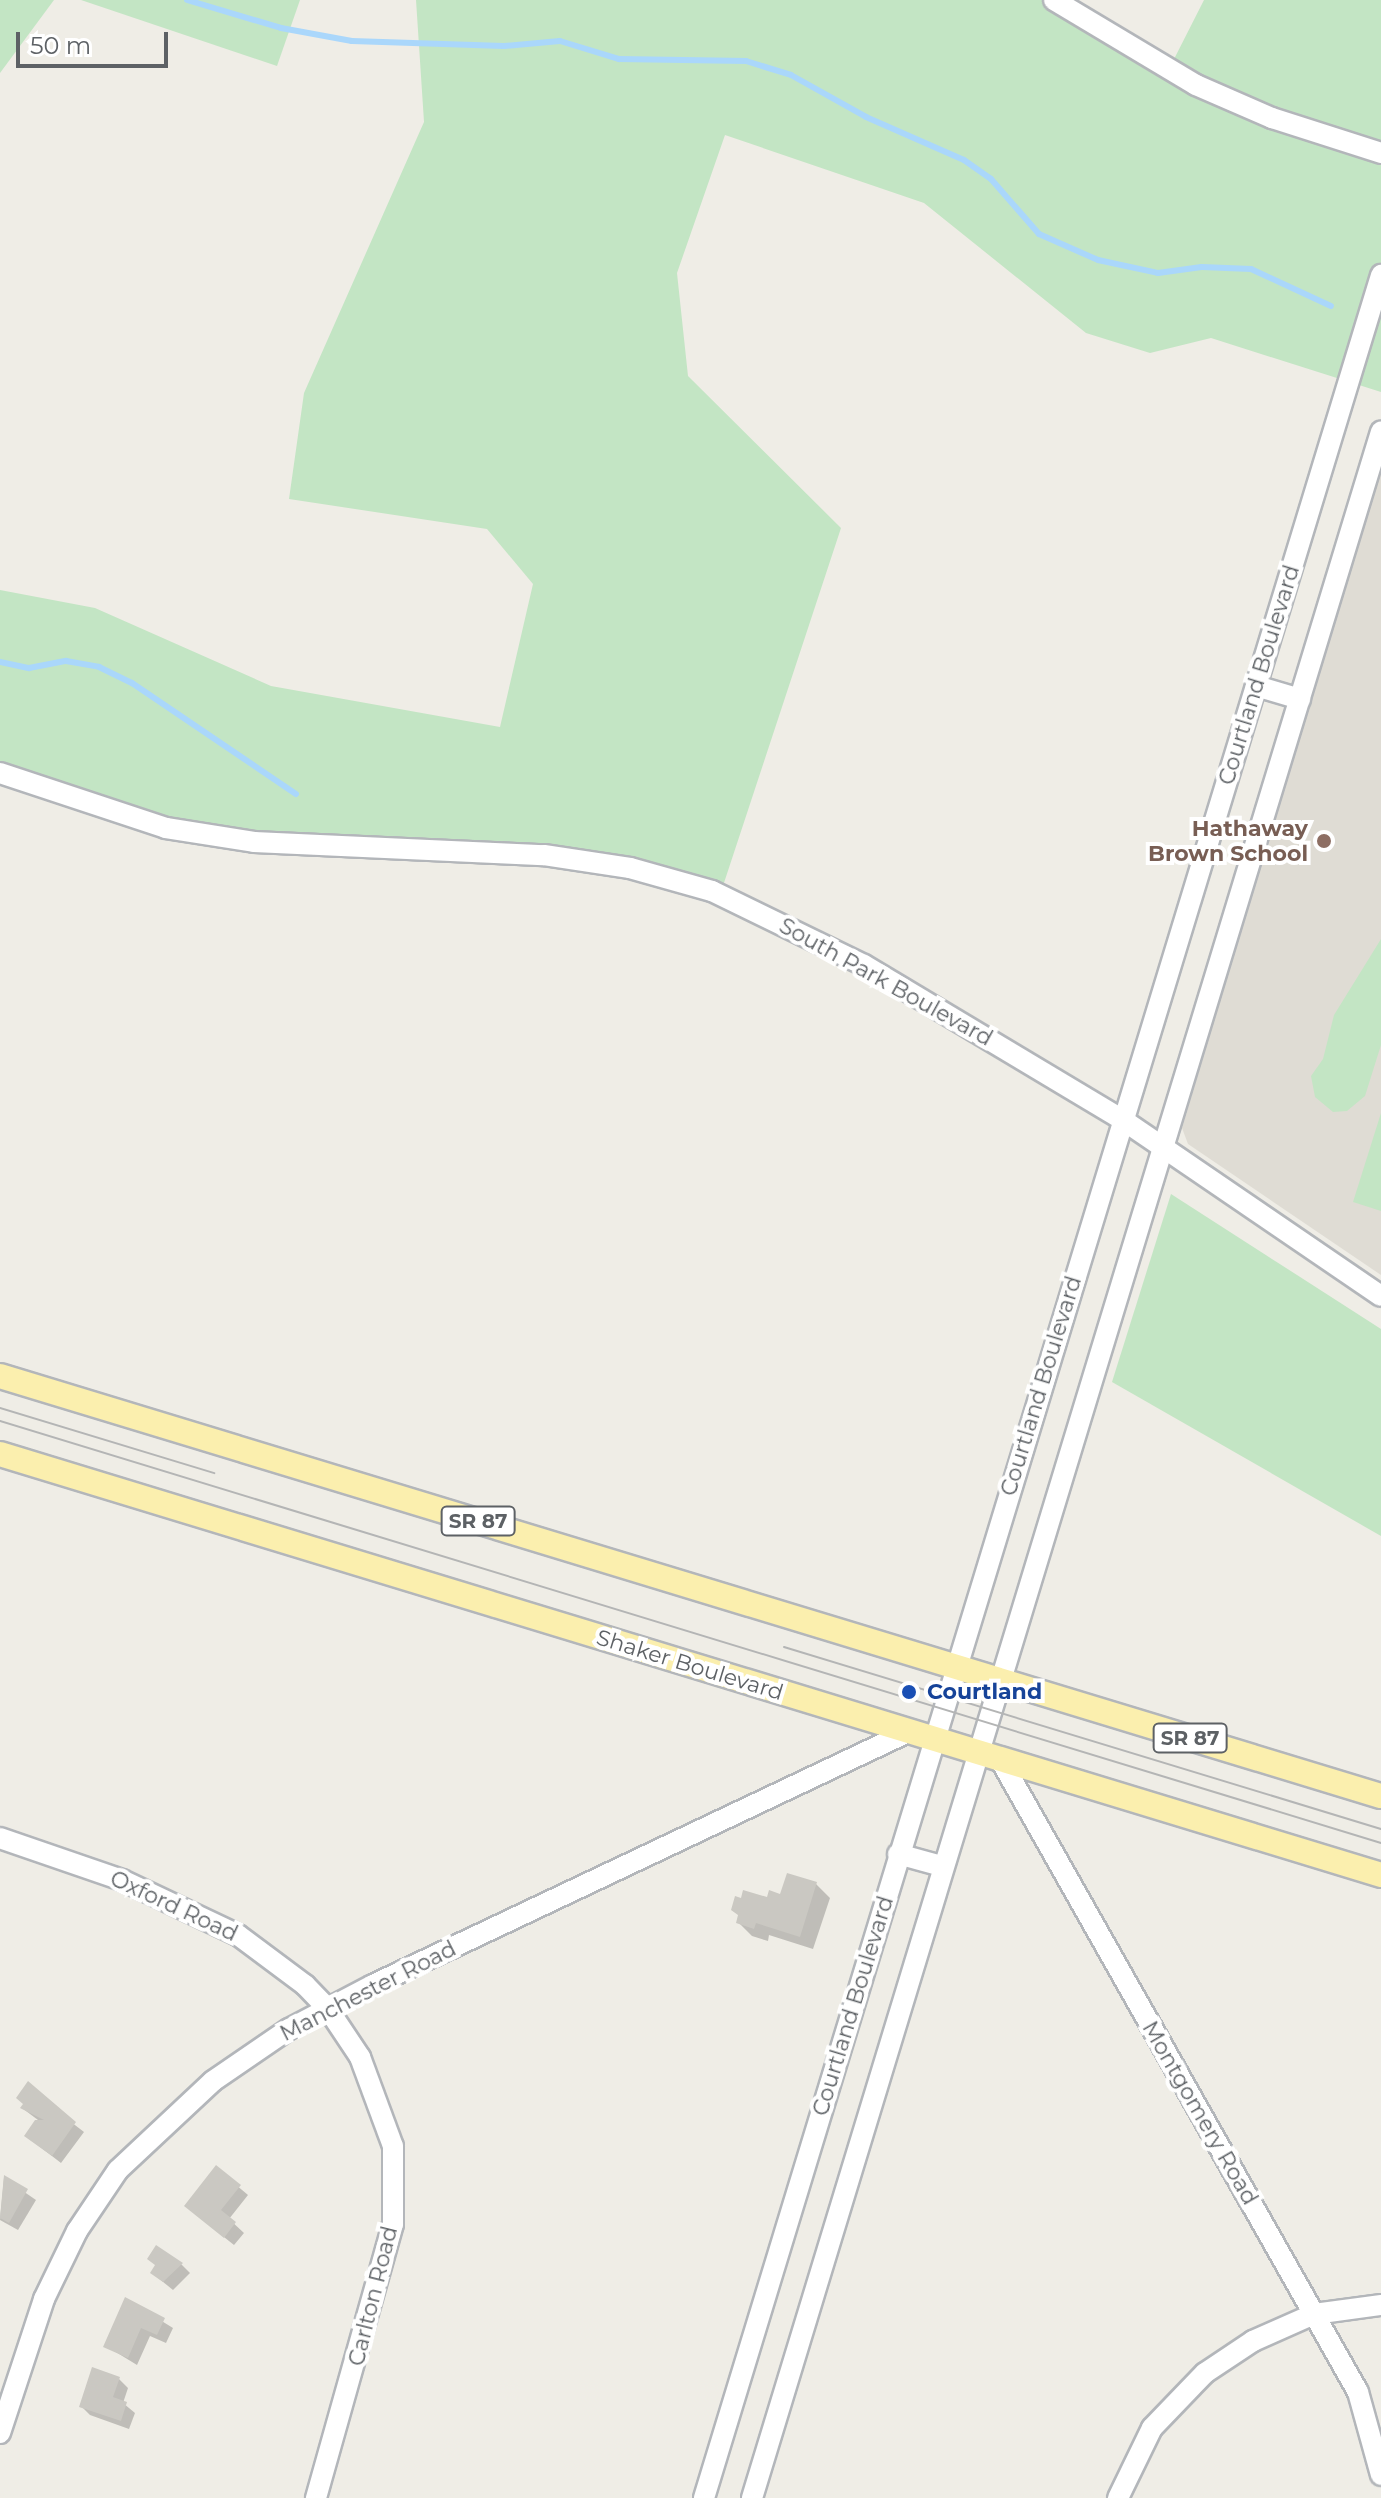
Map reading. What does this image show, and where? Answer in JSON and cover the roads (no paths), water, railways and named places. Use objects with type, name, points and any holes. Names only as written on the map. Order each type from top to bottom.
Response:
[{"type":"main road","name":"SR 87","points":[[0,1376],[1381,1796]]},
{"type":"main road","name":"Shaker Boulevard","points":[[0,1454],[1381,1875]]},
{"type":"street","points":[[1054,0],[1196,85],[1272,118],[1381,153]]},
{"type":"street","name":"Courtland Boulevard","points":[[704,2498],[1381,275]]},
{"type":"street","name":"Courtland Boulevard","points":[[752,2498],[942,1866],[988,1756],[999,1679],[1381,432]]},
{"type":"street","points":[[1256,686],[1300,699]]},
{"type":"street","name":"South Park Boulevard","points":[[0,773],[166,828],[254,842],[544,855],[630,868],[712,891],[852,958],[1123,1120],[1381,1296]]},
{"type":"street","name":"Manchester Road","points":[[0,2433],[44,2299],[77,2231],[118,2170],[213,2081],[328,2009],[908,1732]]},
{"type":"street","name":"Montgomery Road","points":[[988,1756],[1358,2392],[1381,2475]]},
{"type":"street","name":"Oxford Road","points":[[0,1838],[122,1880],[211,1921],[282,1964],[328,2009]]},
{"type":"street","points":[[898,1854],[942,1866]]},
{"type":"street","name":"Carlton Road","points":[[316,2498],[388,2254],[397,2170],[369,2078],[328,2009]]},
{"type":"street","points":[[1118,2498],[1152,2428],[1205,2373],[1253,2341],[1314,2314],[1381,2305]]},
{"type":"waterway","points":[[187,0],[281,28],[352,41],[504,46],[560,41],[619,59],[746,61],[791,75],[866,117],[964,160],[991,179],[1039,234],[1098,260],[1158,273],[1202,267],[1251,269],[1331,306]]},
{"type":"waterway","points":[[0,662],[29,668],[66,661],[99,667],[132,683],[296,794]]},
{"type":"tram line","points":[[0,1408],[214,1473]]},
{"type":"tram line","points":[[0,1421],[1381,1843]]},
{"type":"tram line","points":[[784,1647],[1381,1829]]},
{"type":"place","name":"Hathaway Brown School","points":[[1324,841]]},
{"type":"place","name":"Courtland","points":[[909,1692]]}]
